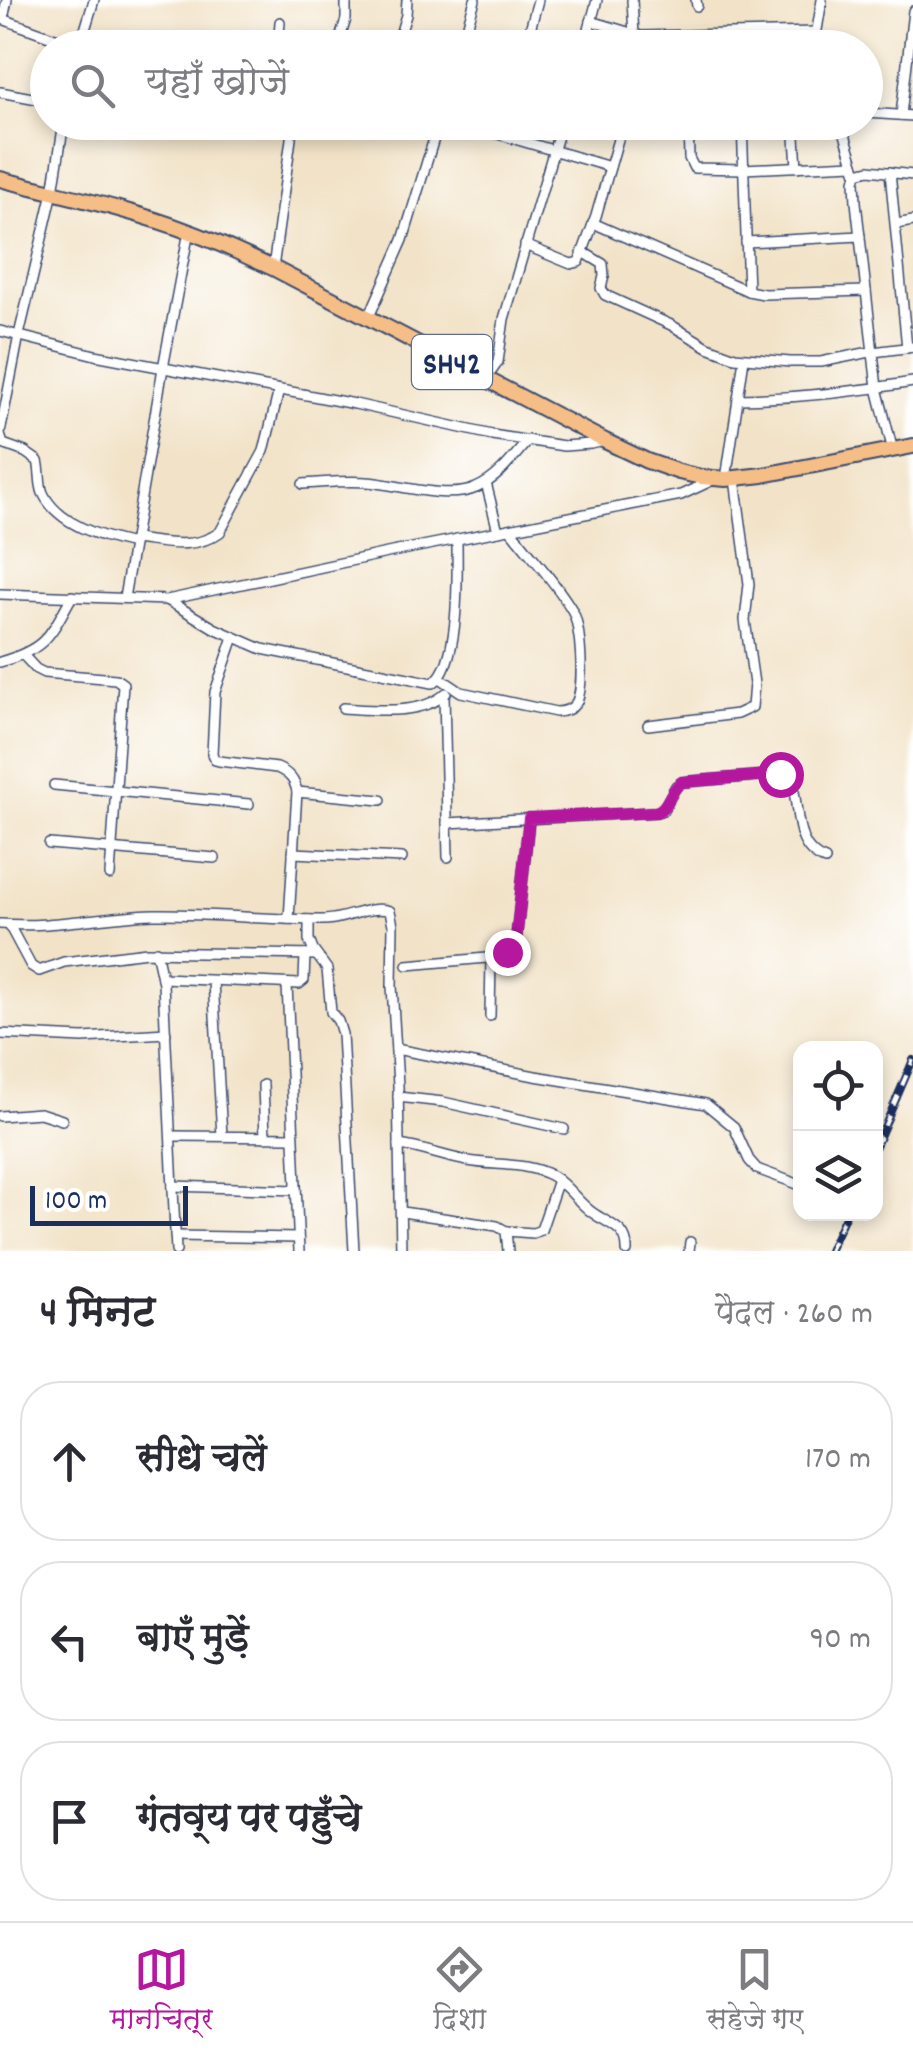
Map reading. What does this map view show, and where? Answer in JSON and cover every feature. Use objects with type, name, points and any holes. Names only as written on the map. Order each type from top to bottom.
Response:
[{"type":"main road","name":"SH42","points":[[0,179],[189,231],[272,268],[605,441],[679,472],[725,479],[913,446]]},
{"type":"street","points":[[7,0],[2,18],[35,30]]},
{"type":"street","points":[[82,30],[94,0]]},
{"type":"street","points":[[343,30],[346,0]]},
{"type":"street","points":[[401,30],[407,0]]},
{"type":"street","points":[[466,30],[475,0]]},
{"type":"street","points":[[530,30],[538,0]]},
{"type":"street","points":[[589,30],[597,0]]},
{"type":"street","points":[[632,0],[634,30]]},
{"type":"street","points":[[816,30],[822,0]]},
{"type":"street","points":[[901,114],[913,11]]},
{"type":"street","points":[[591,21],[619,30]]},
{"type":"street","points":[[279,30],[280,22]]},
{"type":"street","points":[[0,92],[30,98]]},
{"type":"street","points":[[883,113],[913,116]]},
{"type":"street","points":[[61,140],[0,438],[3,444],[38,461],[43,492],[52,504],[70,520],[100,536],[191,544],[207,540],[225,526],[264,450],[280,390]]},
{"type":"street","points":[[272,268],[290,140]]},
{"type":"street","points":[[368,319],[403,240],[434,140]]},
{"type":"street","points":[[517,140],[610,167]]},
{"type":"street","points":[[486,379],[498,362],[500,332],[557,140]]},
{"type":"street","points":[[525,246],[571,264],[579,262],[617,140]]},
{"type":"street","points":[[689,140],[691,166],[698,169],[797,166],[913,175]]},
{"type":"street","points":[[743,140],[748,291]]},
{"type":"street","points":[[795,140],[797,166]]},
{"type":"street","points":[[846,140],[855,168],[877,388],[893,451]]},
{"type":"street","points":[[583,252],[603,264],[600,288],[605,295],[720,352],[744,359],[822,362],[910,348],[907,287],[890,172]]},
{"type":"street","points":[[896,224],[913,222]]},
{"type":"street","points":[[594,223],[748,291],[866,291]]},
{"type":"street","points":[[124,598],[189,231]]},
{"type":"street","points":[[746,242],[860,236]]},
{"type":"street","points":[[0,331],[95,355],[528,440],[564,446],[605,441]]},
{"type":"street","points":[[648,725],[736,714],[752,708],[754,703],[745,630],[749,584],[725,479],[744,359]]},
{"type":"street","points":[[738,399],[790,398],[913,382]]},
{"type":"street","points":[[303,484],[371,482],[458,493],[475,489],[498,474],[528,440]]},
{"type":"street","points":[[0,594],[167,600],[681,495],[725,479]]},
{"type":"street","points":[[486,483],[498,531]]},
{"type":"street","points":[[448,691],[556,712],[570,709],[578,698],[580,646],[576,616],[510,528]]},
{"type":"street","points":[[167,600],[234,638],[274,653],[432,683],[440,678],[456,624],[457,539]]},
{"type":"street","points":[[0,662],[36,649],[49,637],[72,596]]},
{"type":"street","points":[[234,638],[215,692],[213,758],[281,770],[294,781],[297,792],[289,919]]},
{"type":"street","points":[[23,655],[44,673],[116,679],[123,684],[110,874]]},
{"type":"street","points":[[440,678],[448,691],[448,857]]},
{"type":"street","points":[[343,708],[412,707],[435,702],[448,691]]},
{"type":"street","points":[[448,823],[656,812],[663,810],[682,782],[780,774],[792,783],[806,846],[825,860]]},
{"type":"street","points":[[54,786],[249,804]]},
{"type":"street","points":[[297,792],[381,800]]},
{"type":"street","points":[[407,965],[504,955],[516,940],[529,818]]},
{"type":"street","points":[[49,844],[215,858]]},
{"type":"street","points":[[294,853],[402,858]]},
{"type":"street","points":[[354,1251],[342,1034],[331,1012],[327,970],[310,955],[156,951],[64,962],[39,971],[30,966],[4,925],[164,914],[332,920],[380,908],[390,911],[401,1251]]},
{"type":"street","points":[[162,978],[299,984],[304,980],[310,955],[309,920]]},
{"type":"street","points":[[156,951],[166,1033],[176,1251]]},
{"type":"street","points":[[490,1016],[491,957]]},
{"type":"street","points":[[212,981],[222,1136]]},
{"type":"street","points":[[288,985],[299,1251]]},
{"type":"street","points":[[0,1034],[82,1038],[166,1033]]},
{"type":"street","points":[[396,1049],[706,1104],[734,1127],[757,1169],[793,1182]]},
{"type":"street","points":[[264,1085],[265,1137]]},
{"type":"street","points":[[398,1097],[443,1102],[564,1129]]},
{"type":"street","points":[[0,1116],[40,1113],[62,1120]]},
{"type":"street","points":[[171,1136],[293,1137]]},
{"type":"street","points":[[399,1144],[466,1161],[538,1171],[558,1180],[582,1204],[622,1232],[627,1251]]},
{"type":"street","points":[[402,1212],[532,1234],[541,1230],[558,1180]]},
{"type":"street","points":[[173,1186],[296,1190]]},
{"type":"street","points":[[506,1231],[508,1251]]},
{"type":"street","points":[[176,1236],[298,1238]]},
{"type":"railway","points":[[882,1131],[913,1060]]},
{"type":"railway","points":[[829,1251],[843,1221]]},
{"type":"route","points":[[507,952],[516,940],[529,818],[656,812],[663,810],[682,782],[780,774]]}]
